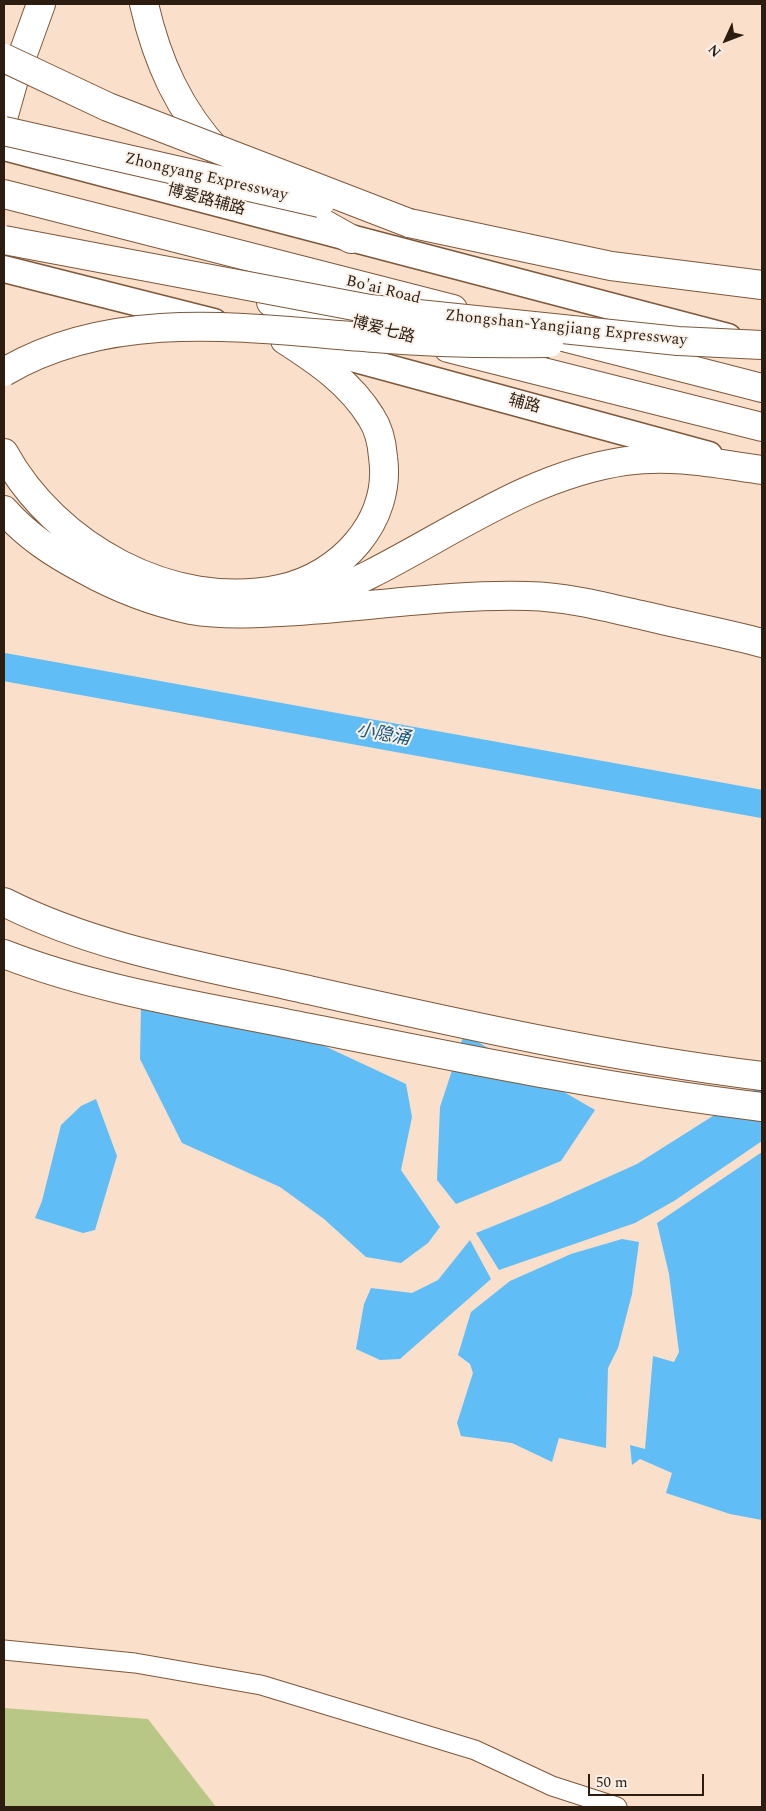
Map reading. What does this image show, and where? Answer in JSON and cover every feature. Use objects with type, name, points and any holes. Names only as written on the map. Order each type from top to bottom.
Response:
[{"type":"highway","points":[[24,4],[4,59],[108,108],[409,223],[611,266],[762,284]]},
{"type":"highway","points":[[4,115],[15,76],[41,4]]},
{"type":"highway","points":[[144,4],[158,57],[186,112],[204,137],[227,161],[278,200],[351,239]]},
{"type":"highway","name":"Zhongyang Expressway","points":[[4,131],[194,176],[409,223]]},
{"type":"highway","name":"Bo'ai Road","points":[[4,194],[762,388]]},
{"type":"highway","name":"博爱七路","points":[[4,232],[762,428]]},
{"type":"highway","name":"Zhongshan-Yangjiang Expressway","points":[[4,240],[370,309],[678,341],[762,345]]},
{"type":"highway","points":[[4,372],[36,357],[72,344],[113,334],[175,326],[266,329],[398,340],[483,344],[678,341]]},
{"type":"highway","points":[[4,453],[15,473],[35,500],[55,520],[86,544],[133,570],[165,582],[225,593],[256,593],[281,589],[309,579],[346,555],[362,538],[374,517],[383,493],[385,469],[381,441],[376,426],[356,395],[335,374],[285,340]]},
{"type":"highway","points":[[270,613],[301,605],[340,589],[514,497],[582,471],[628,460],[675,459],[762,470]]},
{"type":"highway","points":[[4,487],[37,529],[82,569]]},
{"type":"highway","points":[[4,510],[15,523],[45,548],[82,569],[126,590],[192,610],[221,613],[270,613],[456,597],[531,596],[579,600],[762,643]]},
{"type":"highway","points":[[4,902],[75,934],[115,946],[491,1031],[680,1065],[762,1076]]},
{"type":"highway","points":[[4,954],[67,976],[233,1012],[485,1062],[655,1092],[762,1107]]},
{"type":"street","name":"博爱路辅路","points":[[4,147],[762,345]]},
{"type":"street","points":[[4,269],[285,340]]},
{"type":"street","name":"辅路","points":[[285,340],[762,470]]},
{"type":"street","points":[[4,1650],[135,1664],[260,1685],[476,1750],[552,1786],[617,1807]]},
{"type":"green space","points":[[4,1708],[148,1719],[216,1807],[4,1807]]},
{"type":"water","points":[[141,1004],[273,1022],[406,1084],[412,1117],[401,1170],[440,1227],[428,1243],[401,1263],[366,1257],[324,1219],[280,1187],[182,1143],[140,1059]]},
{"type":"water","points":[[464,1034],[595,1110],[561,1161],[456,1204],[437,1180],[440,1107]]},
{"type":"water","points":[[762,1085],[762,1141],[674,1201],[635,1223],[499,1270],[476,1233],[548,1204],[637,1164]]},
{"type":"water","points":[[96,1099],[117,1156],[95,1230],[83,1233],[35,1218],[42,1201],[61,1125],[81,1106]]},
{"type":"water","points":[[762,1152],[762,1520],[730,1514],[666,1493],[672,1473],[640,1459],[632,1465],[630,1445],[645,1449],[653,1356],[674,1362],[679,1352],[669,1274],[657,1223]]},
{"type":"water","points":[[622,1239],[639,1242],[632,1294],[618,1348],[608,1368],[606,1448],[559,1438],[552,1462],[512,1443],[461,1436],[457,1423],[473,1373],[470,1364],[458,1355],[471,1312],[510,1281],[571,1254]]},
{"type":"water","points":[[470,1240],[491,1279],[400,1359],[380,1360],[356,1349],[364,1304],[371,1288],[412,1293],[438,1280]]},
{"type":"waterway","name":"小隐涌","points":[[4,667],[762,804]]}]
